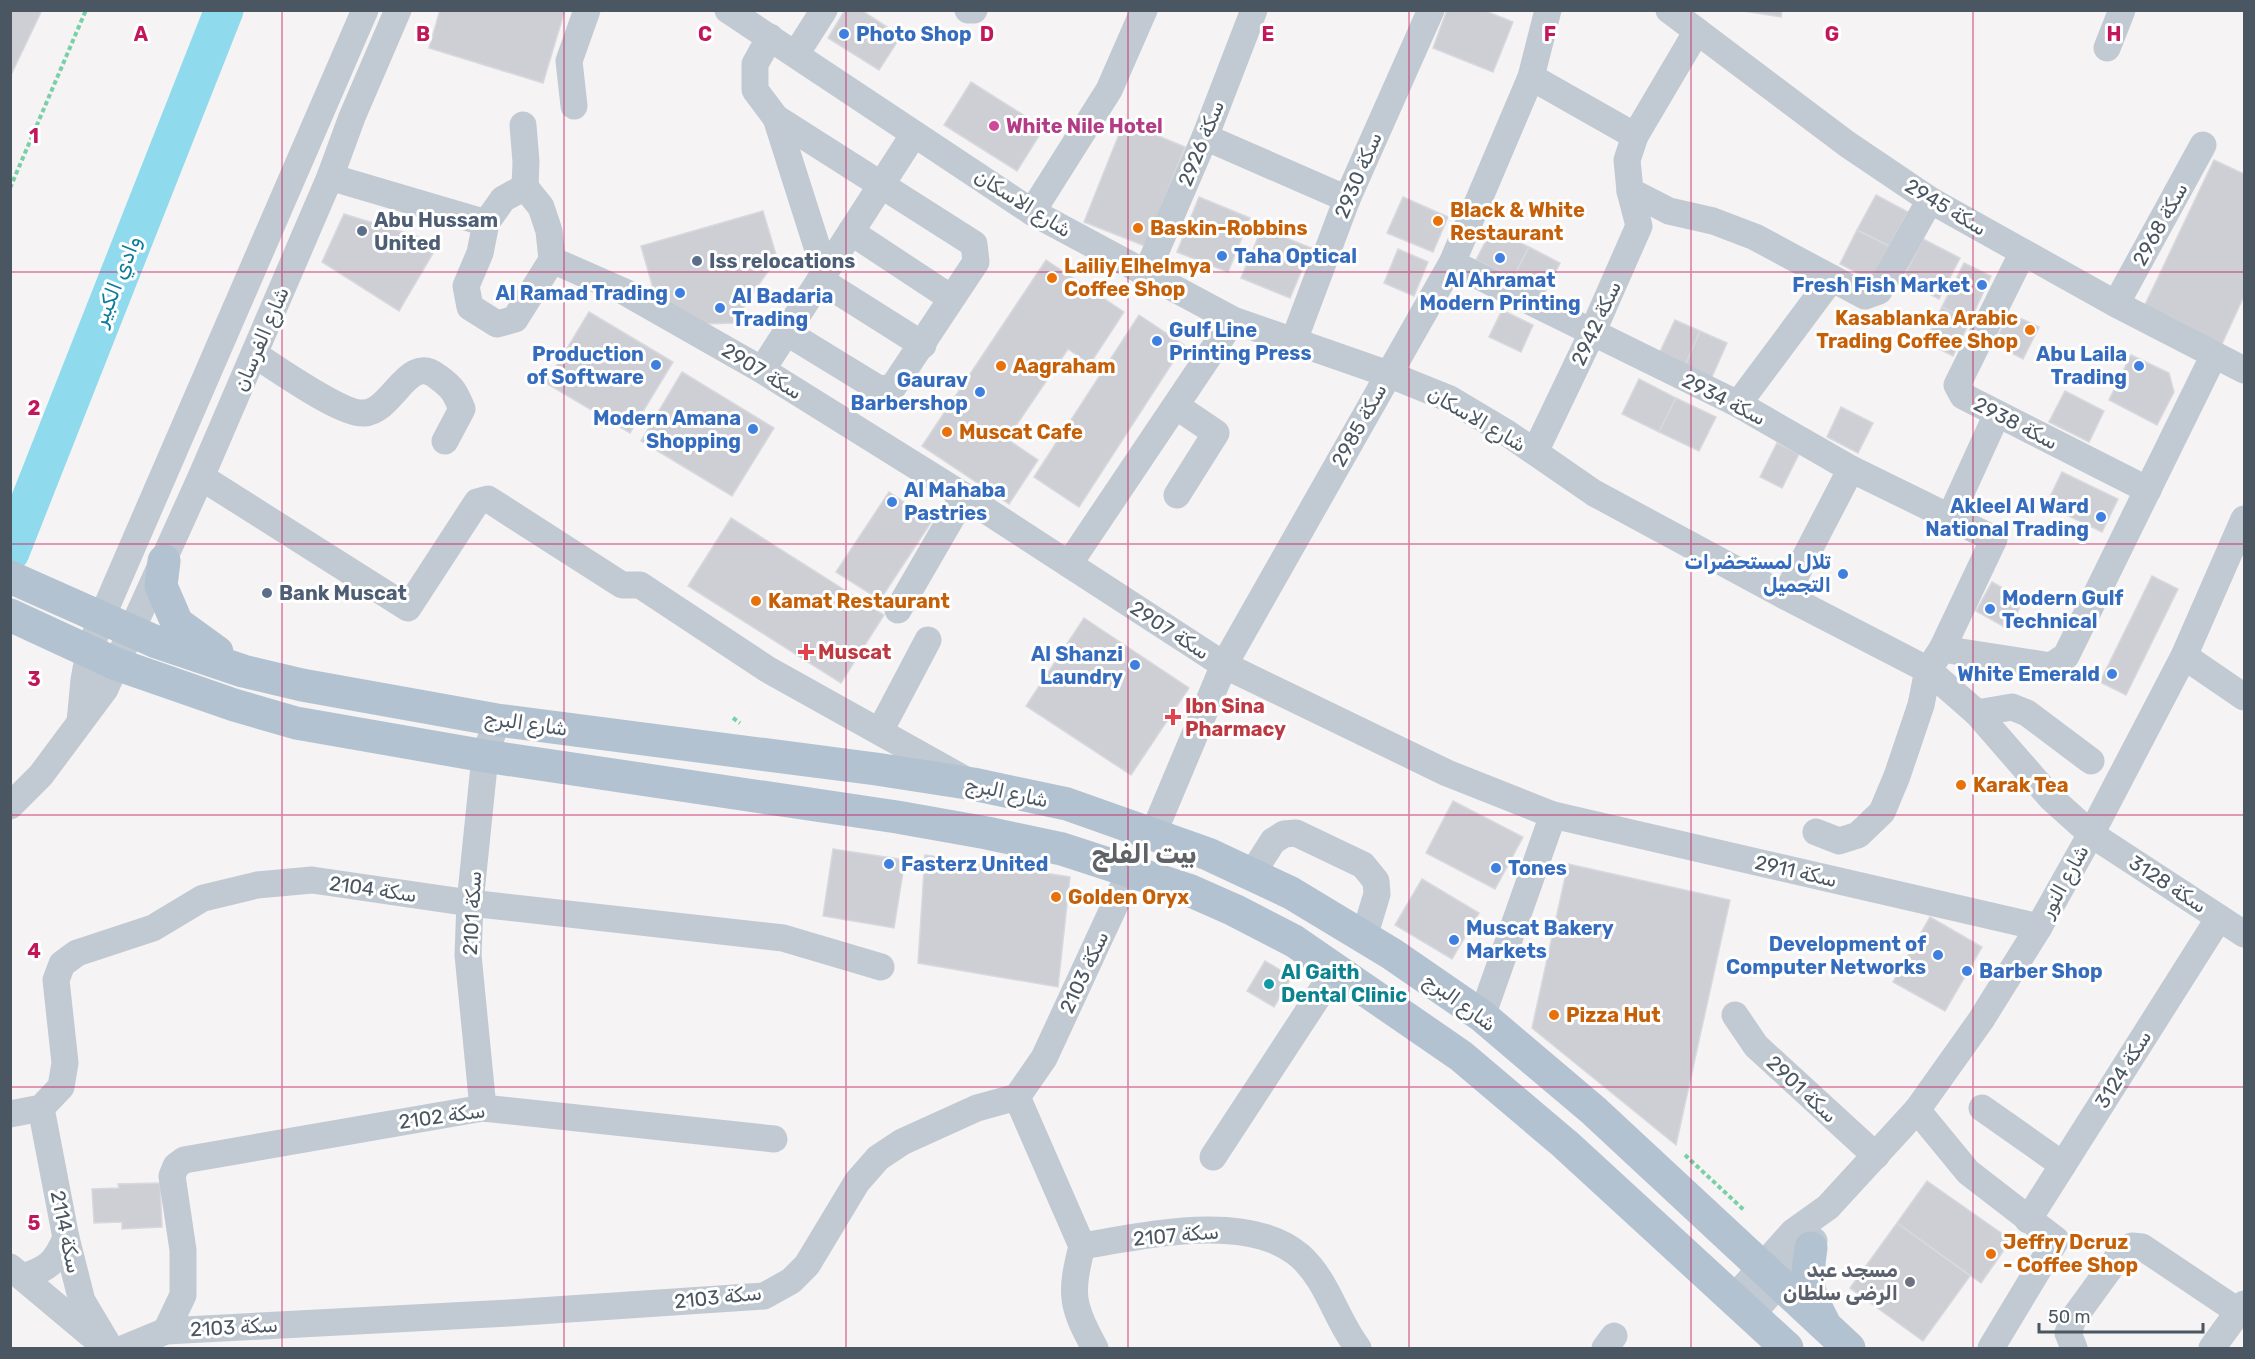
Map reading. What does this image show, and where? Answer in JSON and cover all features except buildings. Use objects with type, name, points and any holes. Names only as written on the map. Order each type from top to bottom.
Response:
[{"type":"main road","points":[[164,561],[161,586],[177,623],[243,671]]},
{"type":"main road","name":"شارع البرج","points":[[10,577],[154,640],[243,671],[302,685],[497,720],[876,769],[973,784],[1067,804],[1208,854],[1291,893],[1364,937],[1482,1016],[1593,1110],[1838,1338]]},
{"type":"main road","name":"شارع البرج","points":[[10,615],[102,658],[234,705],[296,723],[485,756],[885,815],[975,831],[1062,849],[1191,891],[1294,941],[1461,1056],[1565,1144],[1787,1348]]},
{"type":"main road","points":[[1811,1248],[1808,1289],[1838,1338]]},
{"type":"street","name":"شارع الفرسان","points":[[102,658],[102,617],[365,10]]},
{"type":"street","name":"شارع الفرسان","points":[[102,658],[132,630],[164,561],[330,177],[352,117],[398,10]]},
{"type":"street","points":[[574,106],[569,61],[587,10]]},
{"type":"street","name":"شارع الاسكان","points":[[728,10],[1032,212],[1146,274],[1233,320],[1293,343],[1388,374],[1450,399],[1507,433],[1594,493],[1785,596],[1935,660],[2050,798],[2091,834]]},
{"type":"street","points":[[796,54],[824,10]]},
{"type":"street","points":[[968,10],[974,10]]},
{"type":"street","points":[[1032,212],[1109,90],[1144,10]]},
{"type":"street","name":"سكة 2926","points":[[1146,274],[1205,137],[1254,10]]},
{"type":"street","name":"سكة 2930","points":[[1293,343],[1347,199],[1431,10]]},
{"type":"street","name":"سكة 2985","points":[[1153,834],[1224,665],[1452,262],[1531,77],[1548,10]]},
{"type":"street","name":"سكة 2945","points":[[1669,10],[1847,144],[1930,200],[2116,304],[2244,370]]},
{"type":"street","points":[[2107,48],[2122,10]]},
{"type":"street","name":"سكة 2942","points":[[1535,452],[1592,333],[1639,226],[1630,191],[1627,160],[1635,136],[1697,31]]},
{"type":"street","points":[[770,37],[755,64],[755,90],[776,118],[974,244],[976,262],[893,387],[879,388],[786,332]]},
{"type":"street","points":[[1531,77],[1635,136]]},
{"type":"street","points":[[776,118],[822,276],[923,345]]},
{"type":"street","points":[[523,125],[526,162],[525,187],[541,207],[549,231],[552,260],[515,319],[497,324],[470,307],[466,286],[480,253],[486,223],[503,199],[525,187]]},
{"type":"street","points":[[762,370],[914,134]]},
{"type":"street","points":[[1205,137],[1347,199]]},
{"type":"street","name":"سكة 2968","points":[[2116,304],[2203,145]]},
{"type":"street","points":[[330,177],[486,223]]},
{"type":"street","points":[[1630,191],[1669,211],[1713,221],[1755,237],[1865,296],[1879,291],[1930,200]]},
{"type":"street","points":[[851,232],[951,298]]},
{"type":"street","name":"سكة 2938","points":[[2023,252],[1957,385],[1963,396],[2148,490]]},
{"type":"street","name":"سكة 2907","points":[[552,260],[625,292],[762,370],[964,496],[1224,665]]},
{"type":"street","name":"سكة 2934","points":[[1452,262],[1738,404],[1851,469],[1994,539],[1935,660]]},
{"type":"street","points":[[1738,404],[1832,278]]},
{"type":"street","points":[[1069,564],[1233,320]]},
{"type":"street","points":[[254,354],[337,405],[363,414],[380,409],[405,380],[418,371],[431,371],[454,389],[462,409],[445,441]]},
{"type":"street","points":[[1815,832],[1839,841],[1858,835],[1882,812],[1897,776],[1935,660],[2051,666],[2066,656],[2214,355]]},
{"type":"street","points":[[1176,406],[1216,434],[1177,495]]},
{"type":"street","points":[[1950,517],[1997,414]]},
{"type":"street","points":[[1785,596],[1851,469]]},
{"type":"street","points":[[201,477],[408,608],[477,502],[488,499],[622,585],[640,585],[767,669],[973,784]]},
{"type":"street","points":[[898,610],[964,496]]},
{"type":"street","name":"شارع النور","points":[[1742,1307],[1770,1276],[1794,1232],[1828,1207],[1917,1110],[1981,1020],[2039,927],[2091,834],[2184,656],[2244,519]]},
{"type":"street","points":[[880,731],[928,640]]},
{"type":"street","points":[[2184,656],[2244,697]]},
{"type":"street","points":[[10,806],[41,775],[80,723],[84,680],[102,658]]},
{"type":"street","name":"سكة 2911","points":[[1224,665],[1447,773],[1553,815],[2039,927]]},
{"type":"street","points":[[1977,713],[2012,707],[2027,713],[2091,761]]},
{"type":"street","name":"سكة 2101","points":[[483,1107],[468,955],[470,903],[485,756],[497,720]]},
{"type":"street","points":[[1482,1016],[1553,815]]},
{"type":"street","points":[[1251,874],[1273,841],[1284,834],[1296,833],[1363,865],[1376,880],[1377,894],[1364,937]]},
{"type":"street","name":"سكة 3128","points":[[2091,834],[2244,934]]},
{"type":"street","name":"سكة 2103","points":[[125,1348],[166,1331],[509,1313],[764,1296],[791,1281],[807,1265],[858,1182],[878,1158],[902,1142],[977,1108],[1017,1097],[1044,1058],[1131,870]]},
{"type":"street","name":"سكة 2104","points":[[41,1108],[61,1087],[65,1063],[56,980],[62,964],[77,953],[153,928],[203,898],[257,885],[312,880],[470,903],[783,938],[881,967]]},
{"type":"street","name":"سكة 3124","points":[[2028,1220],[2218,918]]},
{"type":"street","points":[[1213,1157],[1336,969]]},
{"type":"street","name":"سكة 2901","points":[[1735,1015],[1756,1046],[1876,1156]]},
{"type":"street","points":[[1017,1097],[1082,1246],[1076,1272],[1074,1298],[1080,1320],[1095,1348]]},
{"type":"street","name":"سكة 2102","points":[[166,1331],[183,1295],[183,1250],[172,1176],[176,1166],[184,1160],[483,1107],[774,1139]]},
{"type":"street","points":[[10,1114],[41,1108]]},
{"type":"street","name":"سكة 2114","points":[[41,1108],[66,1238],[82,1301],[109,1348]]},
{"type":"street","points":[[1982,1108],[2062,1165]]},
{"type":"street","points":[[1917,1110],[1968,1172],[2056,1240],[1991,1348]]},
{"type":"street","name":"شارع النور","points":[[1770,1276],[1811,1248],[1828,1207]]},
{"type":"street","name":"سكة 2107","points":[[1082,1246],[1214,1229],[1272,1238],[1300,1256],[1319,1279],[1358,1348]]},
{"type":"street","points":[[17,1272],[45,1269],[57,1258],[66,1238]]},
{"type":"street","points":[[2074,1348],[2068,1333],[2073,1319],[2121,1253],[2132,1246],[2142,1247],[2242,1308],[2212,1348]]},
{"type":"street","points":[[17,1272],[109,1348]]},
{"type":"path","points":[[10,188],[86,10]]},
{"type":"waterway","name":"وادي الكبير","points":[[10,552],[224,10]]},
{"type":"place","name":"Photo Shop","points":[[844,34]]},
{"type":"place","name":"White Nile Hotel","points":[[994,126]]},
{"type":"place","name":"Black & White Restaurant","points":[[1438,221]]},
{"type":"place","name":"Baskin-Robbins","points":[[1138,228]]},
{"type":"place","name":"Abu Hussam United","points":[[362,231]]},
{"type":"place","name":"Taha Optical","points":[[1222,256]]},
{"type":"place","name":"Al Ahramat Modern Printing","points":[[1500,258]]},
{"type":"place","name":"Iss relocations","points":[[697,261]]},
{"type":"place","name":"Lailiy Elhelmya Coffee Shop","points":[[1052,278]]},
{"type":"place","name":"Fresh Fish Market","points":[[1982,285]]},
{"type":"place","name":"Al Ramad Trading","points":[[680,293]]},
{"type":"place","name":"Al Badaria Trading","points":[[720,308]]},
{"type":"place","name":"Kasablanka Arabic Trading Coffee Shop","points":[[2030,330]]},
{"type":"place","name":"Gulf Line Printing Press","points":[[1157,341]]},
{"type":"place","name":"Production of Software","points":[[656,365]]},
{"type":"place","name":"Aagraham","points":[[1001,366]]},
{"type":"place","name":"Abu Laila Trading","points":[[2139,366]]},
{"type":"place","name":"Gaurav Barbershop","points":[[980,392]]},
{"type":"place","name":"Modern Amana Shopping","points":[[753,429]]},
{"type":"place","name":"Muscat Cafe","points":[[947,432]]},
{"type":"place","name":"Al Mahaba Pastries","points":[[892,502]]},
{"type":"place","name":"Akleel Al Ward National Trading","points":[[2101,517]]},
{"type":"place","name":"تلال لمستحضرات التجميل","points":[[1843,574]]},
{"type":"place","name":"Bank Muscat","points":[[267,593]]},
{"type":"place","name":"Kamat Restaurant","points":[[756,601]]},
{"type":"place","name":"Modern Gulf Technical","points":[[1990,609]]},
{"type":"place","name":"Muscat","points":[[806,652]]},
{"type":"place","name":"Al Shanzi Laundry","points":[[1135,665]]},
{"type":"place","name":"White Emerald","points":[[2112,674]]},
{"type":"place","name":"Ibn Sina Pharmacy","points":[[1173,717]]},
{"type":"place","name":"Karak Tea","points":[[1961,785]]},
{"type":"place","name":"Fasterz United","points":[[889,864]]},
{"type":"place","name":"Tones","points":[[1496,868]]},
{"type":"place","name":"Golden Oryx","points":[[1056,897]]},
{"type":"place","name":"Muscat Bakery Markets","points":[[1454,940]]},
{"type":"place","name":"Development of Computer Networks","points":[[1938,955]]},
{"type":"place","name":"Barber Shop","points":[[1967,971]]},
{"type":"place","name":"Al Gaith Dental Clinic","points":[[1269,984]]},
{"type":"place","name":"Pizza Hut","points":[[1554,1015]]},
{"type":"place","name":"Jeffry Dcruz - Coffee Shop","points":[[1991,1254]]},
{"type":"place","name":"مسجد عبد الرضى سلطان","points":[[1910,1282]]},
{"type":"district","name":"بيت الفلج","points":[[1144,854]]}]
